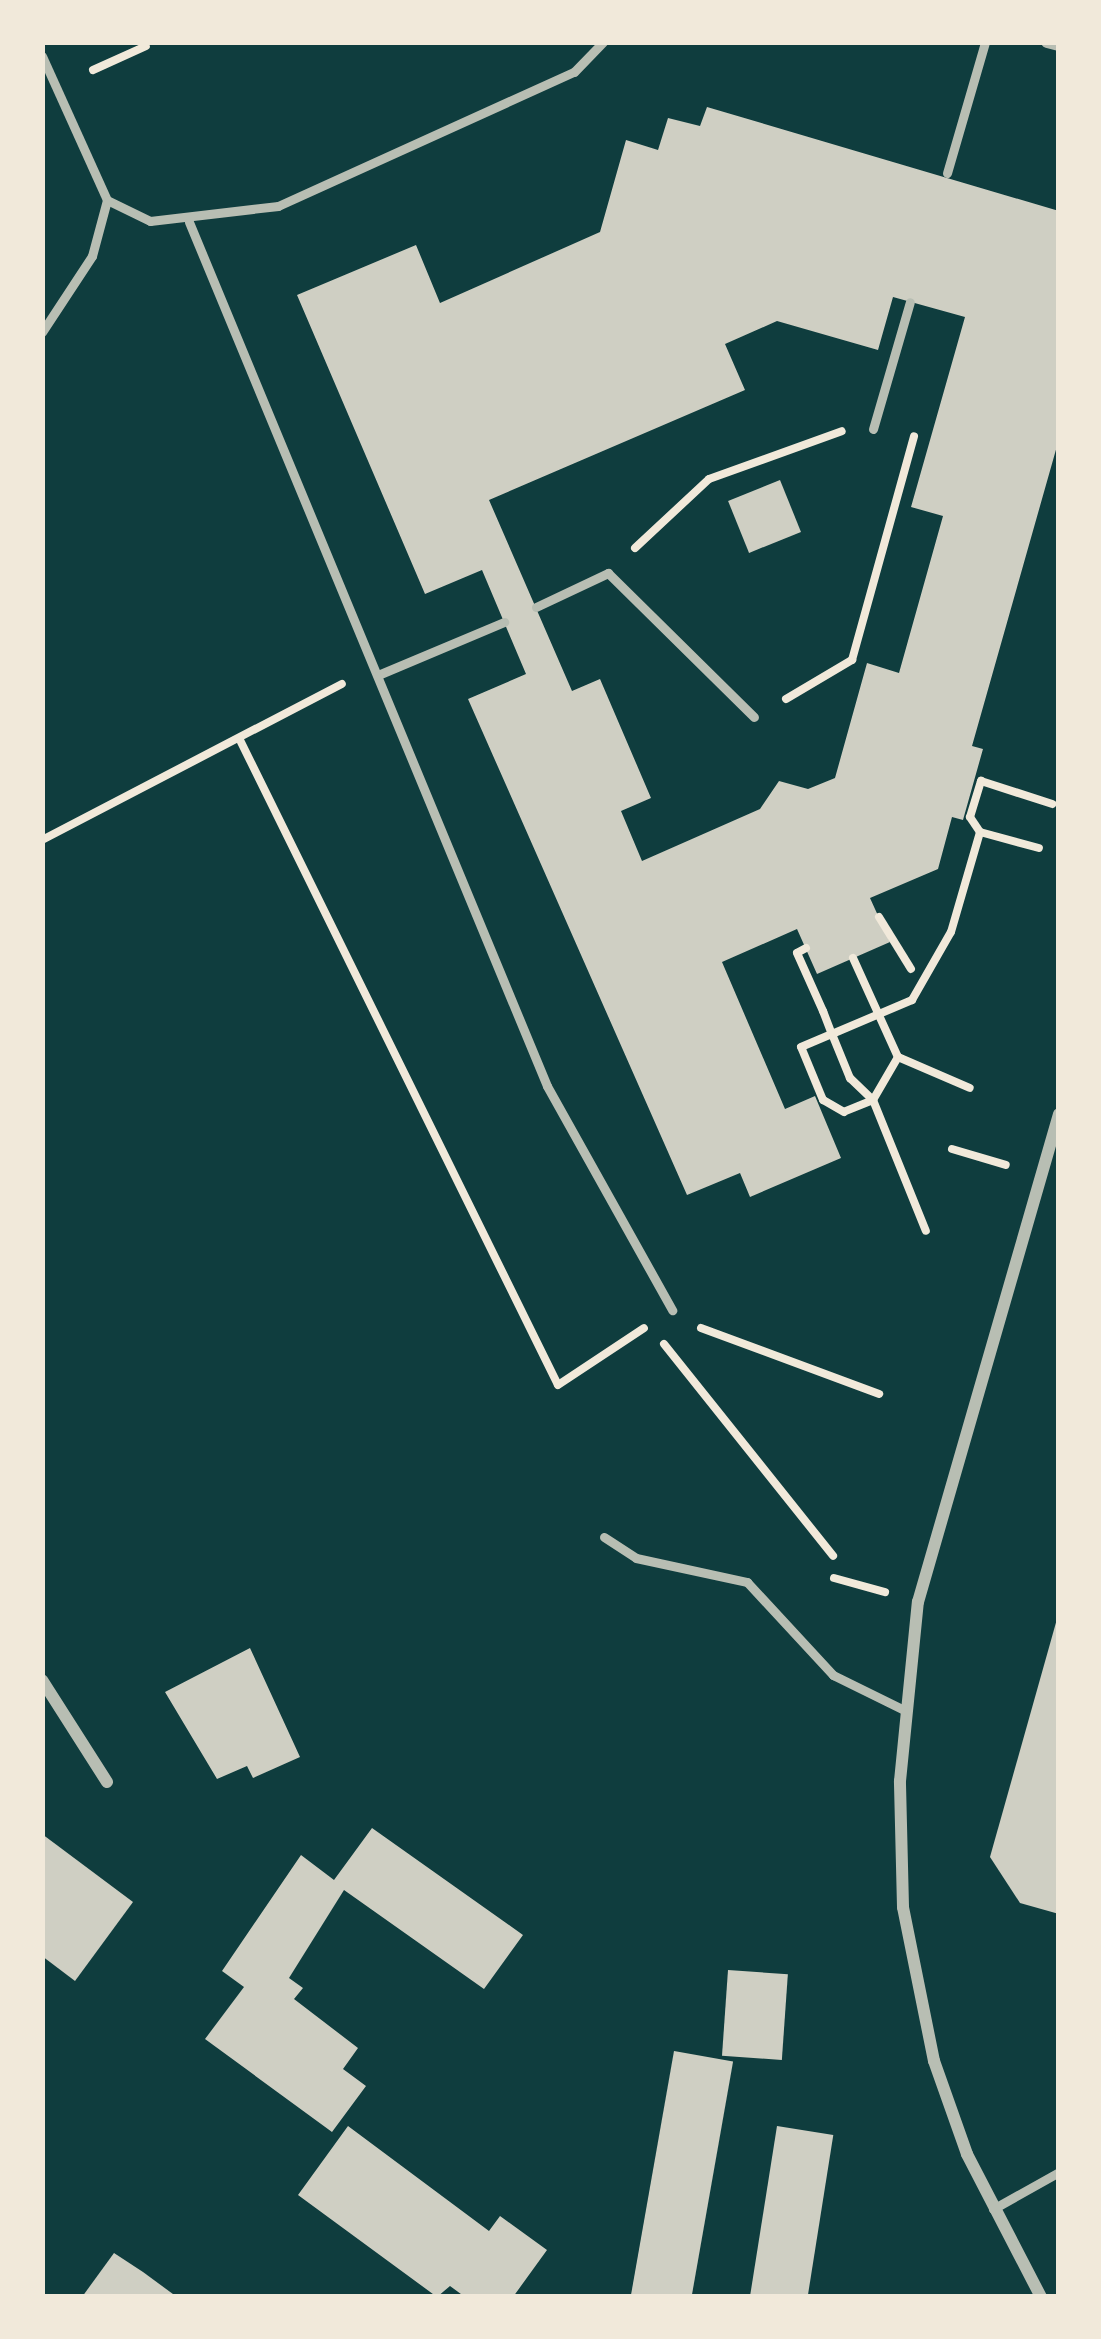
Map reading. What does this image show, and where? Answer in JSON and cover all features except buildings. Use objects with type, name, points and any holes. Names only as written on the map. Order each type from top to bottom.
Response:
[{"type":"street","points":[[1048,42],[1059,45]]},
{"type":"street","points":[[1041,2297],[993,2209],[945,2098],[914,1981],[900,1781],[902,1709],[932,1544],[1059,1114]]},
{"type":"street","points":[[42,1680],[106,1782]]},
{"type":"lane","points":[[106,200],[150,221],[189,222],[278,206],[574,72],[603,42]]},
{"type":"lane","points":[[947,173],[985,42]]},
{"type":"lane","points":[[42,56],[106,200],[92,256],[42,332]]},
{"type":"lane","points":[[189,222],[548,1086],[662,1302],[672,1310]]},
{"type":"lane","points":[[873,429],[910,302]]},
{"type":"lane","points":[[536,608],[608,573],[754,717]]},
{"type":"lane","points":[[378,675],[504,622]]},
{"type":"lane","points":[[604,1538],[636,1558],[747,1582],[833,1675],[902,1709]]},
{"type":"lane","points":[[993,2209],[1059,2172]]},
{"type":"path","points":[[93,70],[146,46]]},
{"type":"path","points":[[754,717],[852,660],[918,422]]},
{"type":"path","points":[[608,573],[709,479],[818,433],[873,429]]},
{"type":"path","points":[[42,840],[331,689]]},
{"type":"path","points":[[239,738],[558,1384],[630,1345],[662,1302]]},
{"type":"path","points":[[1039,848],[980,832],[970,817],[982,781],[1052,804]]},
{"type":"path","points":[[898,1057],[873,1100],[844,1112],[823,1100],[801,1047],[912,1000],[932,974],[980,832]]},
{"type":"path","points":[[879,917],[911,969]]},
{"type":"path","points":[[806,948],[797,952],[832,1034],[873,1100],[926,1231]]},
{"type":"path","points":[[854,958],[898,1057],[970,1088]]},
{"type":"path","points":[[672,1310],[722,1340],[879,1394]]},
{"type":"path","points":[[661,1342],[688,1363],[833,1556]]}]
